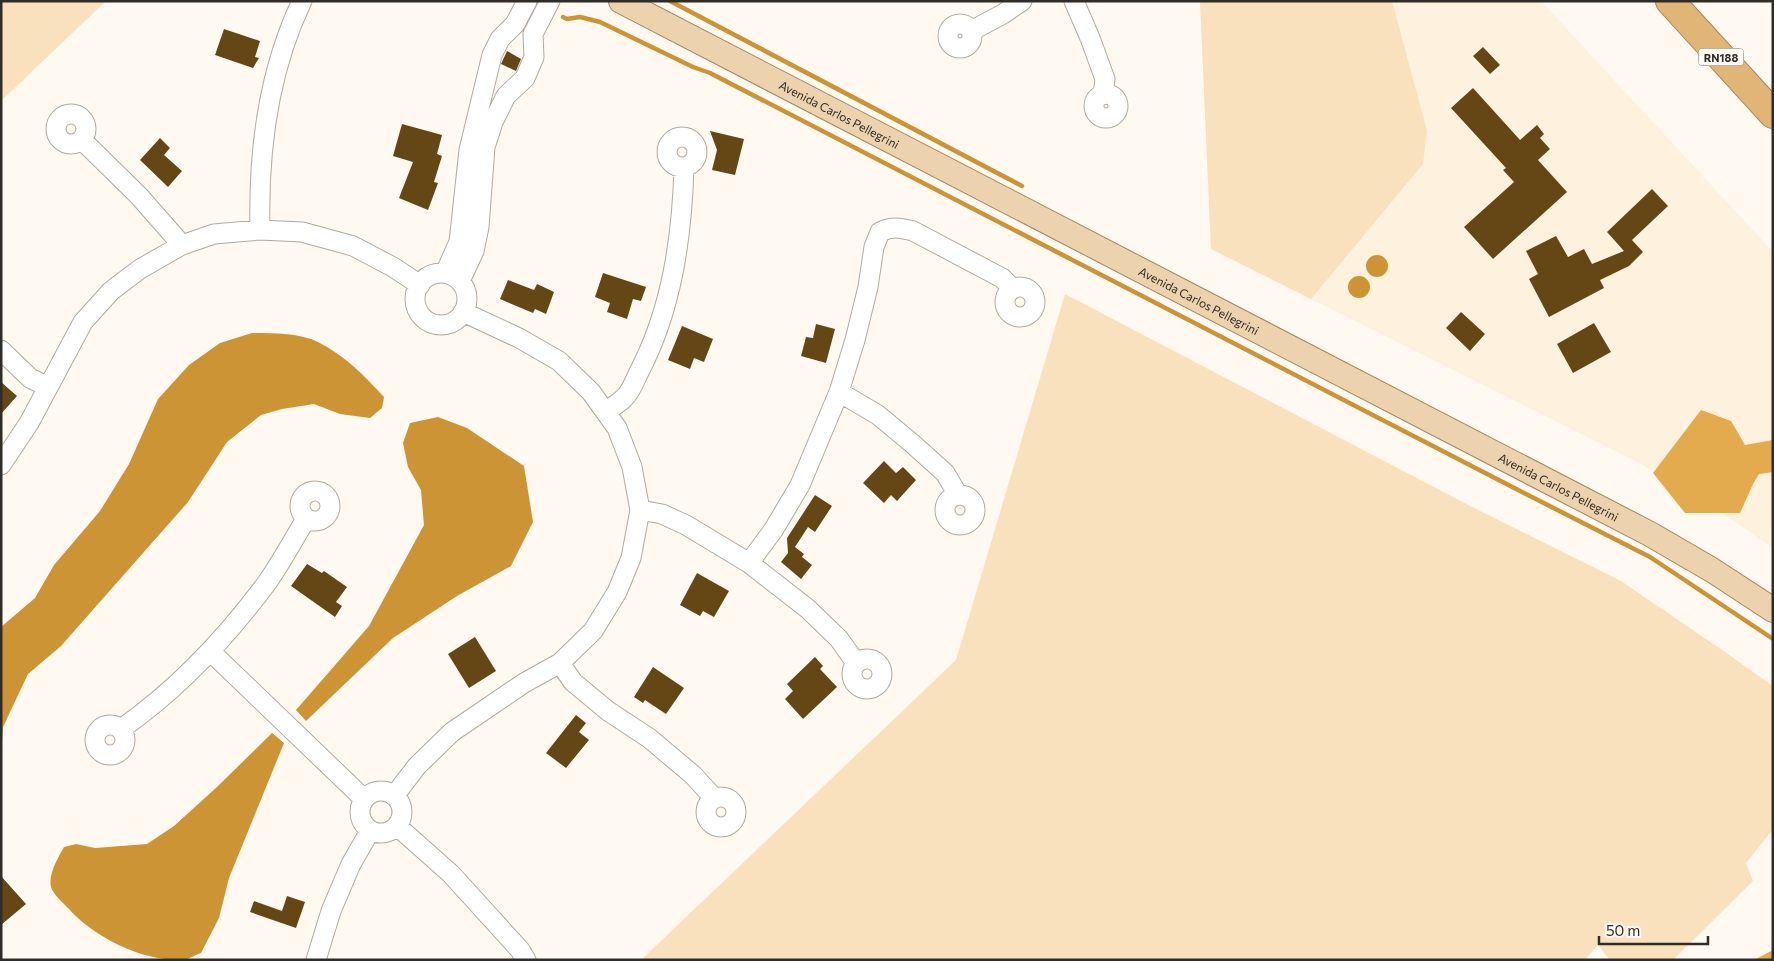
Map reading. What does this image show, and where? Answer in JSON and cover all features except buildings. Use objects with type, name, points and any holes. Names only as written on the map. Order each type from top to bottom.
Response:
[{"type":"highway","name":"RN188","points":[[1670,1],[1773,114]]},
{"type":"main road","name":"Avenida Carlos Pellegrini","points":[[622,1],[1650,534],[1712,570],[1773,610]]},
{"type":"street","points":[[260,230],[259,190],[262,147],[267,115],[279,62],[293,20],[302,1]]},
{"type":"street","points":[[452,277],[459,242],[469,150],[492,55],[500,39],[515,24],[527,1]]},
{"type":"street","points":[[452,277],[474,251],[479,227],[485,147],[493,122],[506,96],[524,78],[534,57],[533,34],[550,1]]},
{"type":"street","points":[[971,31],[1003,14],[1022,1]]},
{"type":"street","points":[[1074,1],[1105,79],[1103,94]]},
{"type":"street","points":[[515,24],[533,34]]},
{"type":"street","points":[[484,86],[506,96]]},
{"type":"street","points":[[82,140],[140,196],[182,245]]},
{"type":"street","points":[[606,412],[626,397],[650,351],[667,299],[678,247],[684,168]]},
{"type":"street","points":[[749,563],[774,529],[800,485],[839,392],[855,340],[868,287],[874,247],[880,232],[888,228],[913,231],[1002,278],[1013,288]]},
{"type":"street","points":[[1,465],[29,422],[83,322],[110,290],[140,269],[182,245],[214,234],[260,230],[302,232],[353,246],[393,267],[420,285]]},
{"type":"street","points":[[437,273],[452,277],[465,288],[467,305],[464,312],[450,324],[433,324],[425,320],[419,314],[416,306],[415,297],[420,285],[428,276],[437,273]]},
{"type":"street","points":[[394,796],[417,766],[452,732],[524,682],[560,663],[593,631],[617,592],[631,558],[640,510],[632,467],[618,428],[591,392],[559,361],[519,338],[464,312]]},
{"type":"street","points":[[1,350],[30,378],[48,387]]},
{"type":"street","points":[[839,392],[878,415],[914,444],[944,472],[958,495]]},
{"type":"street","points":[[640,510],[662,514],[686,525],[749,563],[808,609],[839,638],[856,663]]},
{"type":"street","points":[[121,730],[149,710],[210,650],[266,583],[306,519]]},
{"type":"street","points":[[210,650],[364,799]]},
{"type":"street","points":[[560,663],[574,682],[608,711],[649,738],[693,775],[714,798]]},
{"type":"street","points":[[375,792],[388,792],[394,796],[401,807],[400,820],[397,826],[384,833],[370,831],[361,820],[359,813],[364,799],[375,792]]},
{"type":"street","points":[[397,826],[451,874],[520,950],[526,960]]},
{"type":"street","points":[[316,960],[331,911],[350,864],[370,831]]},
{"type":"shaded area","points":[[1,1],[106,1],[1,101]]},
{"type":"shaded area","points":[[1200,1],[1541,1],[1773,252],[1773,548],[1700,498],[1641,464],[1211,249]]},
{"type":"shaded area","points":[[1200,1],[1392,1],[1427,131],[1423,164],[1311,299],[1211,249]]},
{"type":"shaded area","points":[[1373,255],[1381,255],[1388,262],[1388,270],[1381,277],[1373,277],[1366,270],[1366,262]]},
{"type":"shaded area","points":[[1355,276],[1363,276],[1370,283],[1370,291],[1363,298],[1355,298],[1348,291],[1348,283]]},
{"type":"shaded area","points":[[1065,294],[1472,507],[1621,581],[1773,686],[1773,829],[1746,863],[1753,881],[1673,960],[1610,960],[1598,945],[1585,960],[641,960],[956,660]]},
{"type":"shaded area","points":[[252,333],[295,335],[311,339],[328,347],[354,366],[384,397],[382,408],[370,418],[340,414],[314,404],[282,409],[261,415],[227,442],[188,502],[61,646],[28,674],[3,727],[1,755],[1,627],[35,598],[54,565],[100,511],[129,464],[158,399],[189,365],[220,343]]},
{"type":"shaded area","points":[[1701,410],[1731,421],[1745,445],[1773,440],[1773,472],[1759,474],[1740,513],[1685,513],[1653,473]]},
{"type":"shaded area","points":[[438,417],[467,428],[524,466],[533,522],[511,566],[457,596],[393,638],[306,721],[296,710],[369,626],[424,525],[421,490],[408,467],[403,443],[410,423]]},
{"type":"shaded area","points":[[272,733],[284,743],[229,878],[219,918],[201,953],[183,960],[167,959],[151,957],[120,946],[91,929],[54,893],[50,882],[51,877],[54,866],[64,847],[76,844],[95,848],[147,844],[174,826]]},
{"type":"shaded area","points":[[1773,950],[1773,960],[1754,960],[1756,959]]},
{"type":"waterway","points":[[670,1],[1022,186]]},
{"type":"waterway","points":[[563,17],[567,19],[580,17],[600,22],[693,67],[710,73],[1650,557],[1773,639]]}]
